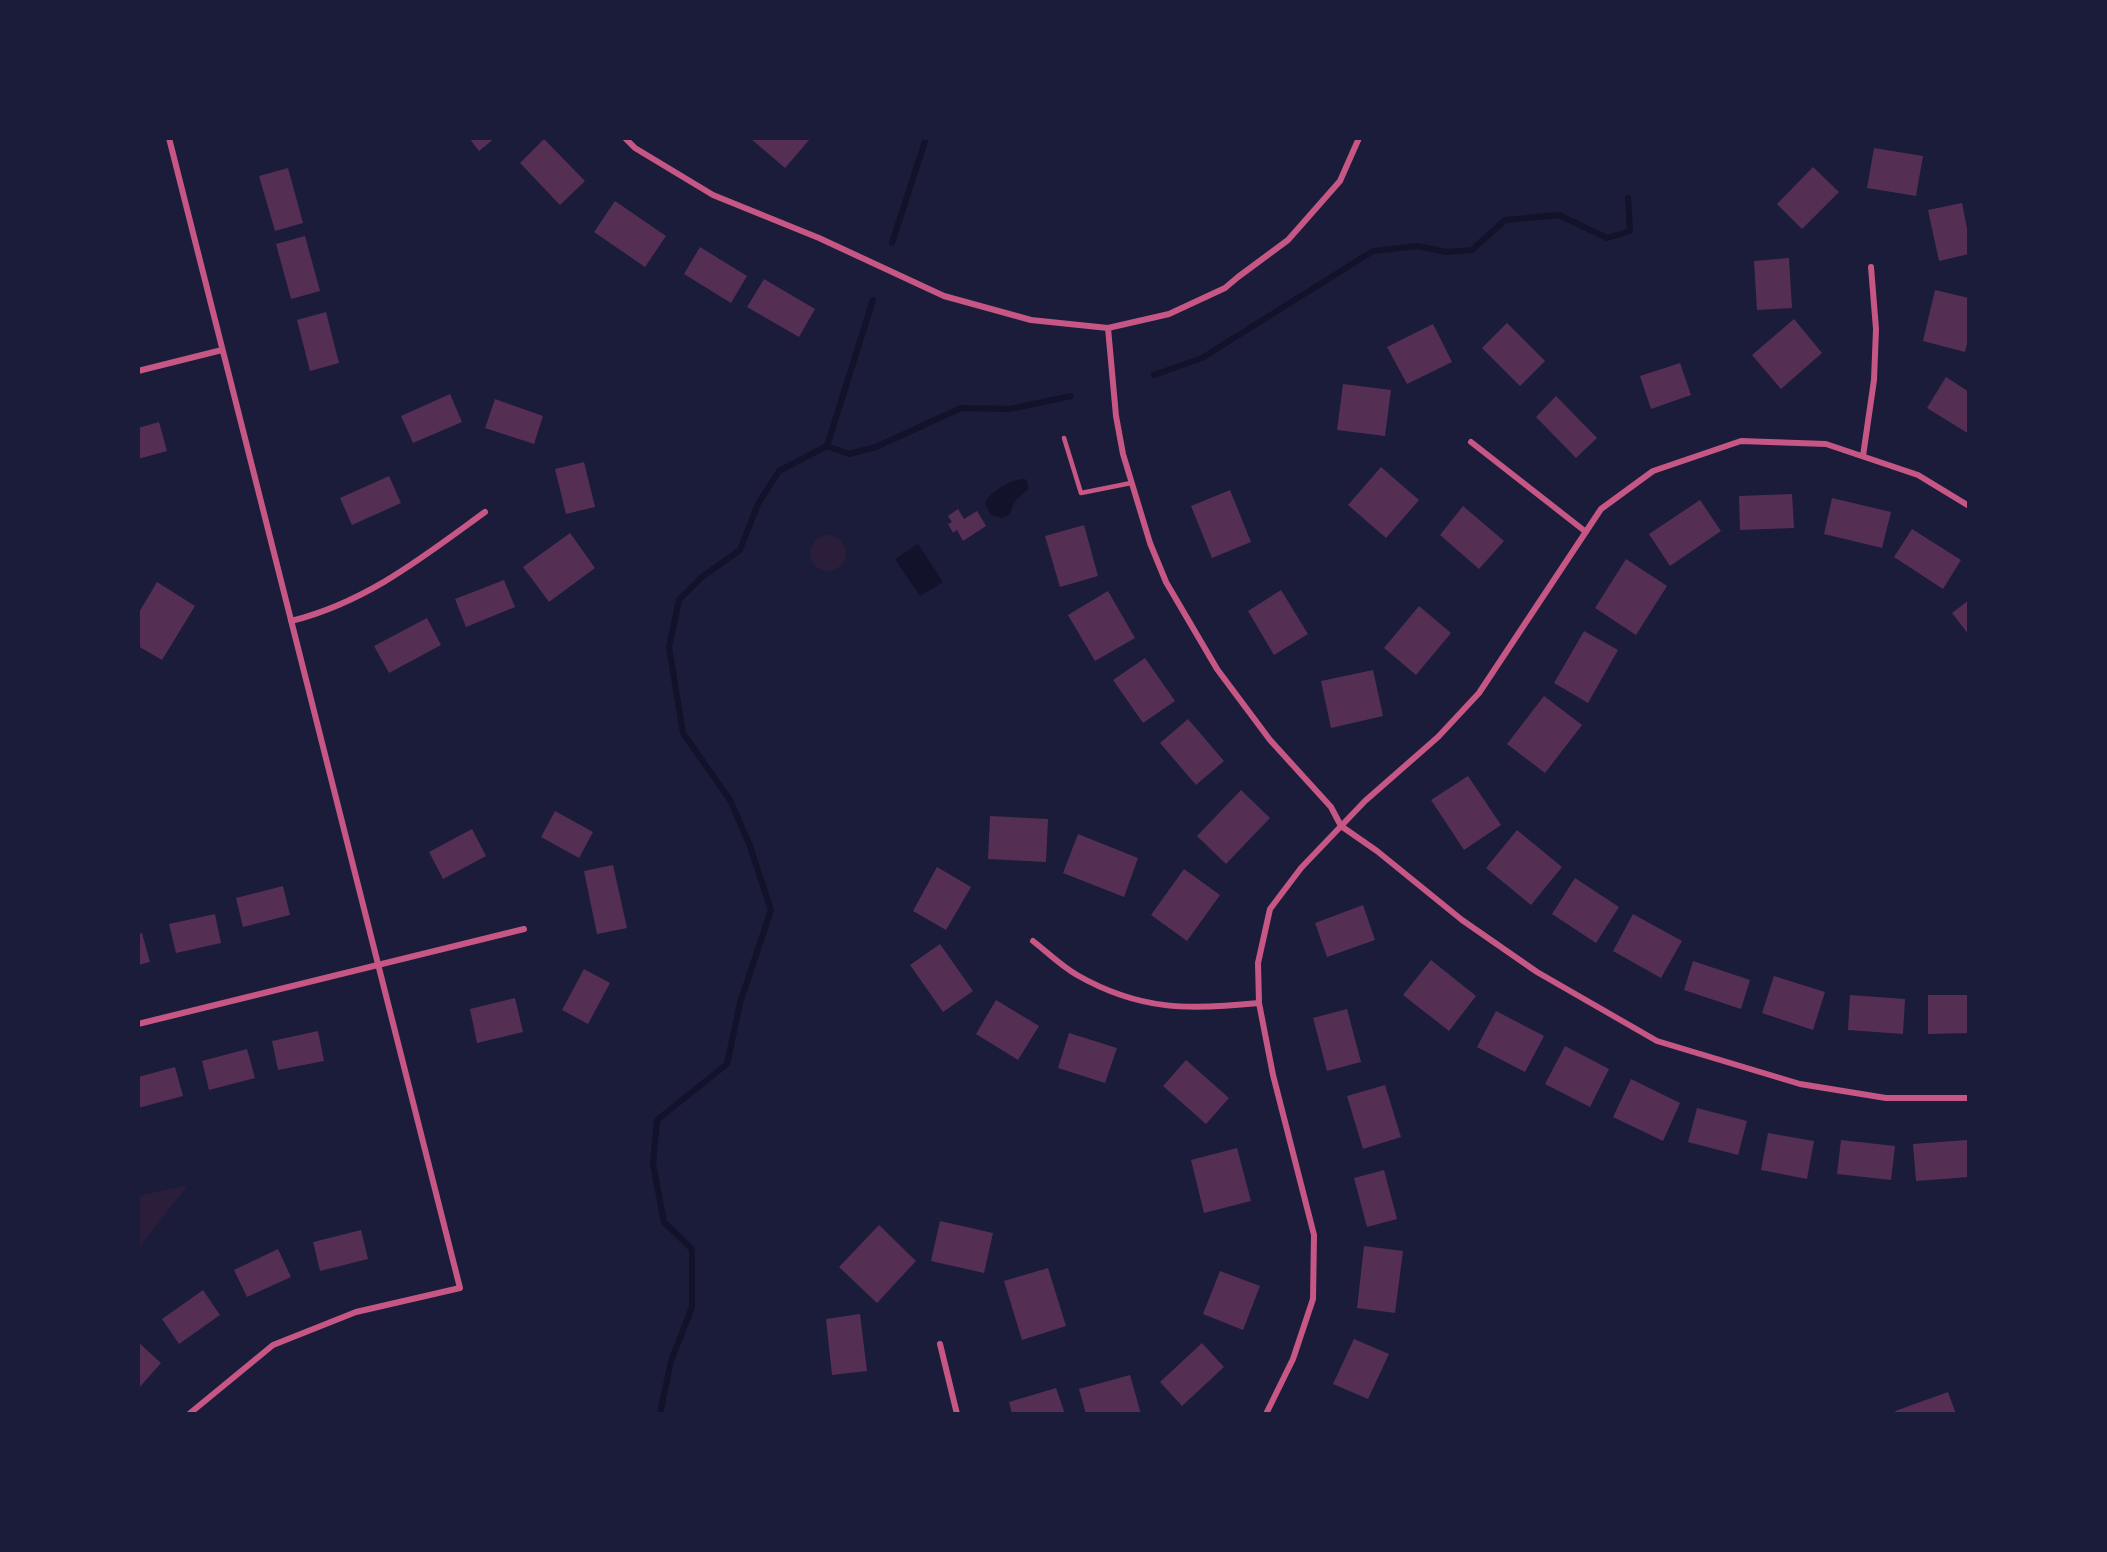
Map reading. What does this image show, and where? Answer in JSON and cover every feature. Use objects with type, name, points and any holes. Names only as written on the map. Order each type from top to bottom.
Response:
[{"type":"street","points":[[169,138],[460,1288],[356,1312],[273,1345],[189,1414]]},
{"type":"street","points":[[625,138],[635,148],[713,195],[819,238],[944,296],[1031,320],[1108,328],[1169,314],[1225,288],[1288,240],[1340,181],[1359,138]]},
{"type":"street","points":[[1863,456],[1874,380],[1875,329],[1871,267]]},
{"type":"street","points":[[1108,328],[1116,416],[1131,483],[1150,543],[1166,582],[1217,669],[1270,740],[1331,807],[1341,826],[1377,851],[1462,920],[1537,972],[1657,1041],[1800,1084],[1886,1098],[1969,1098]]},
{"type":"street","points":[[138,371],[222,350]]},
{"type":"street","points":[[1470,441],[1586,532]]},
{"type":"street","points":[[1266,1414],[1293,1359],[1313,1299],[1314,1235],[1273,1075],[1259,1003],[1258,963],[1270,909],[1301,868],[1380,787],[1438,737],[1479,693],[1601,509],[1653,471],[1741,441],[1826,444],[1918,475],[1969,506]]},
{"type":"street","points":[[291,621],[311,616],[385,584],[485,512]]},
{"type":"street","points":[[138,1024],[524,928]]},
{"type":"street","points":[[1033,940],[1075,974],[1112,992],[1157,1006],[1197,1009],[1259,1003]]},
{"type":"street","points":[[940,1344],[957,1414]]},
{"type":"lane","points":[[1064,438],[1081,493],[1131,483]]},
{"type":"shaded area","points":[[1025,479],[1028,489],[1015,501],[1009,515],[1002,518],[991,515],[985,504],[990,495],[1008,484]]},
{"type":"shaded area","points":[[828,535],[841,540],[846,553],[841,566],[828,571],[815,566],[810,553],[815,540]]},
{"type":"shaded area","points":[[918,544],[943,582],[920,596],[895,559]]},
{"type":"shaded area","points":[[188,1185],[138,1249],[138,1196]]},
{"type":"building","points":[[469,138],[495,138],[479,151]]},
{"type":"building","points":[[750,138],[809,138],[810,139],[785,168]]},
{"type":"building","points":[[544,139],[585,181],[560,205],[520,163]]},
{"type":"building","points":[[1874,148],[1923,156],[1916,196],[1867,188]]},
{"type":"building","points":[[1813,167],[1839,192],[1802,229],[1777,204]]},
{"type":"building","points":[[288,168],[303,223],[275,231],[259,176]]},
{"type":"building","points":[[615,201],[666,236],[645,267],[594,232]]},
{"type":"building","points":[[1962,203],[1969,239],[1969,254],[1939,261],[1928,210]]},
{"type":"building","points":[[305,236],[320,291],[291,299],[276,244]]},
{"type":"building","points":[[700,247],[747,276],[731,303],[684,274]]},
{"type":"building","points":[[1789,258],[1792,308],[1757,310],[1754,261]]},
{"type":"building","points":[[764,279],[815,309],[799,337],[747,307]]},
{"type":"building","points":[[1935,290],[1969,298],[1969,335],[1965,352],[1923,341]]},
{"type":"building","points":[[326,312],[339,363],[310,371],[297,320]]},
{"type":"building","points":[[1794,319],[1822,353],[1781,389],[1752,355]]},
{"type":"building","points":[[1507,323],[1545,361],[1520,386],[1482,348]]},
{"type":"building","points":[[1433,324],[1452,362],[1407,384],[1387,347]]},
{"type":"building","points":[[1680,363],[1691,395],[1651,409],[1640,376]]},
{"type":"building","points":[[1946,377],[1969,392],[1969,434],[1927,408]]},
{"type":"building","points":[[1343,384],[1391,390],[1385,436],[1337,430]]},
{"type":"building","points":[[450,394],[462,422],[413,443],[401,416]]},
{"type":"building","points":[[1556,396],[1597,438],[1576,458],[1536,417]]},
{"type":"building","points":[[495,399],[543,416],[534,444],[485,428]]},
{"type":"building","points":[[159,422],[167,451],[138,459],[138,428]]},
{"type":"building","points":[[584,462],[595,507],[566,514],[555,469]]},
{"type":"building","points":[[1381,467],[1419,500],[1386,538],[1348,505]]},
{"type":"building","points":[[389,476],[401,503],[352,525],[340,498]]},
{"type":"building","points":[[1230,490],[1251,542],[1212,558],[1191,506]]},
{"type":"building","points":[[1792,494],[1794,528],[1740,530],[1739,496]]},
{"type":"building","points":[[1832,498],[1891,512],[1882,548],[1824,534]]},
{"type":"building","points":[[1700,500],[1721,531],[1670,566],[1649,534]]},
{"type":"building","points":[[1463,506],[1504,541],[1479,569],[1440,535]]},
{"type":"building","points":[[958,509],[964,519],[977,511],[986,526],[963,541],[957,530],[953,533],[948,524],[952,522],[948,516]]},
{"type":"building","points":[[1084,525],[1098,576],[1060,587],[1045,536]]},
{"type":"building","points":[[1912,529],[1961,560],[1943,589],[1894,557]]},
{"type":"building","points":[[570,533],[595,568],[549,602],[523,567]]},
{"type":"building","points":[[1626,559],[1667,586],[1636,635],[1595,608]]},
{"type":"building","points":[[504,580],[515,607],[466,627],[455,599]]},
{"type":"building","points":[[157,582],[195,606],[162,660],[138,646],[138,614]]},
{"type":"building","points":[[1281,590],[1308,634],[1274,655],[1248,611]]},
{"type":"building","points":[[1108,591],[1135,638],[1095,661],[1068,615]]},
{"type":"building","points":[[1969,600],[1969,635],[1952,613]]},
{"type":"building","points":[[1419,606],[1451,633],[1416,675],[1384,648]]},
{"type":"building","points":[[427,618],[441,645],[389,673],[374,646]]},
{"type":"building","points":[[1584,631],[1618,650],[1588,703],[1554,683]]},
{"type":"building","points":[[1145,658],[1175,701],[1143,723],[1113,680]]},
{"type":"building","points":[[1373,670],[1383,716],[1331,728],[1321,681]]},
{"type":"building","points":[[1544,696],[1582,725],[1545,773],[1507,744]]},
{"type":"building","points":[[1188,719],[1224,761],[1196,785],[1160,743]]},
{"type":"building","points":[[1468,776],[1501,825],[1464,850],[1431,800]]},
{"type":"building","points":[[1241,790],[1270,818],[1226,864],[1197,836]]},
{"type":"building","points":[[555,811],[593,832],[579,858],[541,837]]},
{"type":"building","points":[[990,816],[1048,819],[1046,862],[988,859]]},
{"type":"building","points":[[472,829],[486,856],[443,879],[429,852]]},
{"type":"building","points":[[1517,830],[1562,867],[1531,905],[1486,868]]},
{"type":"building","points":[[1078,834],[1138,858],[1124,897],[1063,873]]},
{"type":"building","points":[[613,865],[627,928],[597,934],[584,871]]},
{"type":"building","points":[[937,867],[971,887],[946,930],[913,911]]},
{"type":"building","points":[[1184,869],[1220,895],[1187,941],[1151,915]]},
{"type":"building","points":[[1575,878],[1619,907],[1596,943],[1552,914]]},
{"type":"building","points":[[283,886],[290,915],[243,927],[236,898]]},
{"type":"building","points":[[1363,905],[1375,940],[1327,957],[1315,923]]},
{"type":"building","points":[[215,914],[221,943],[176,953],[169,924]]},
{"type":"building","points":[[1633,914],[1682,941],[1661,978],[1613,951]]},
{"type":"building","points":[[142,933],[150,962],[138,965],[138,934]]},
{"type":"building","points":[[940,944],[973,991],[943,1012],[910,965]]},
{"type":"building","points":[[1431,960],[1476,996],[1449,1031],[1403,995]]},
{"type":"building","points":[[1693,961],[1750,980],[1741,1009],[1684,990]]},
{"type":"building","points":[[584,969],[610,983],[588,1024],[562,1010]]},
{"type":"building","points":[[1774,976],[1825,992],[1813,1030],[1762,1013]]},
{"type":"building","points":[[1850,995],[1905,999],[1903,1034],[1848,1030]]},
{"type":"building","points":[[1928,995],[1969,995],[1969,1033],[1928,1034]]},
{"type":"building","points":[[515,998],[523,1032],[477,1043],[470,1009]]},
{"type":"building","points":[[996,1000],[1039,1026],[1018,1060],[976,1034]]},
{"type":"building","points":[[1347,1009],[1361,1062],[1327,1071],[1313,1018]]},
{"type":"building","points":[[1496,1011],[1544,1036],[1525,1072],[1477,1047]]},
{"type":"building","points":[[318,1031],[324,1061],[278,1070],[272,1041]]},
{"type":"building","points":[[1069,1033],[1117,1048],[1105,1083],[1058,1068]]},
{"type":"building","points":[[1565,1046],[1609,1069],[1590,1107],[1545,1084]]},
{"type":"building","points":[[247,1049],[255,1078],[209,1090],[202,1061]]},
{"type":"building","points":[[1186,1060],[1229,1098],[1206,1124],[1163,1086]]},
{"type":"building","points":[[175,1067],[183,1096],[138,1108],[138,1077]]},
{"type":"building","points":[[1631,1079],[1680,1103],[1663,1141],[1613,1117]]},
{"type":"building","points":[[1385,1085],[1401,1137],[1363,1149],[1347,1096]]},
{"type":"building","points":[[1697,1108],[1747,1121],[1738,1155],[1688,1142]]},
{"type":"building","points":[[1768,1133],[1814,1141],[1807,1179],[1761,1170]]},
{"type":"building","points":[[1841,1140],[1895,1146],[1891,1180],[1837,1174]]},
{"type":"building","points":[[1967,1140],[1969,1177],[1916,1181],[1913,1144]]},
{"type":"building","points":[[1237,1148],[1251,1201],[1204,1213],[1191,1160]]},
{"type":"building","points":[[1384,1170],[1397,1219],[1367,1227],[1354,1178]]},
{"type":"building","points":[[940,1221],[993,1233],[984,1273],[931,1261]]},
{"type":"building","points":[[879,1225],[916,1261],[877,1303],[839,1267]]},
{"type":"building","points":[[361,1230],[368,1259],[320,1271],[313,1242]]},
{"type":"building","points":[[1364,1246],[1403,1251],[1395,1313],[1357,1308]]},
{"type":"building","points":[[278,1249],[291,1277],[247,1297],[234,1270]]},
{"type":"building","points":[[1048,1268],[1066,1326],[1022,1340],[1004,1281]]},
{"type":"building","points":[[1220,1271],[1260,1286],[1243,1330],[1203,1314]]},
{"type":"building","points":[[203,1290],[220,1315],[179,1344],[162,1319]]},
{"type":"building","points":[[860,1314],[867,1371],[832,1375],[826,1319]]},
{"type":"building","points":[[1354,1339],[1389,1354],[1368,1399],[1333,1384]]},
{"type":"building","points":[[138,1342],[161,1363],[138,1389]]},
{"type":"building","points":[[1202,1343],[1224,1367],[1182,1406],[1160,1382]]},
{"type":"building","points":[[1130,1375],[1141,1414],[1086,1414],[1079,1389]]},
{"type":"building","points":[[1056,1388],[1065,1414],[1012,1414],[1009,1402]]},
{"type":"building","points":[[1948,1392],[1956,1414],[1896,1414],[1895,1411]]},
{"type":"waterway","points":[[892,243],[926,138]]},
{"type":"waterway","points":[[1154,375],[1202,358],[1373,251],[1417,246],[1447,252],[1472,250],[1505,220],[1559,215],[1607,238],[1630,231],[1628,198]]},
{"type":"waterway","points":[[660,1414],[671,1361],[692,1307],[692,1249],[664,1222],[653,1164],[657,1120],[727,1064],[740,1003],[771,910],[750,846],[730,800],[683,733],[669,647],[679,600],[702,577],[740,550],[758,504],[779,471],[827,446],[873,300]]},
{"type":"waterway","points":[[827,446],[849,454],[876,447],[961,408],[1010,409],[1071,396]]}]
